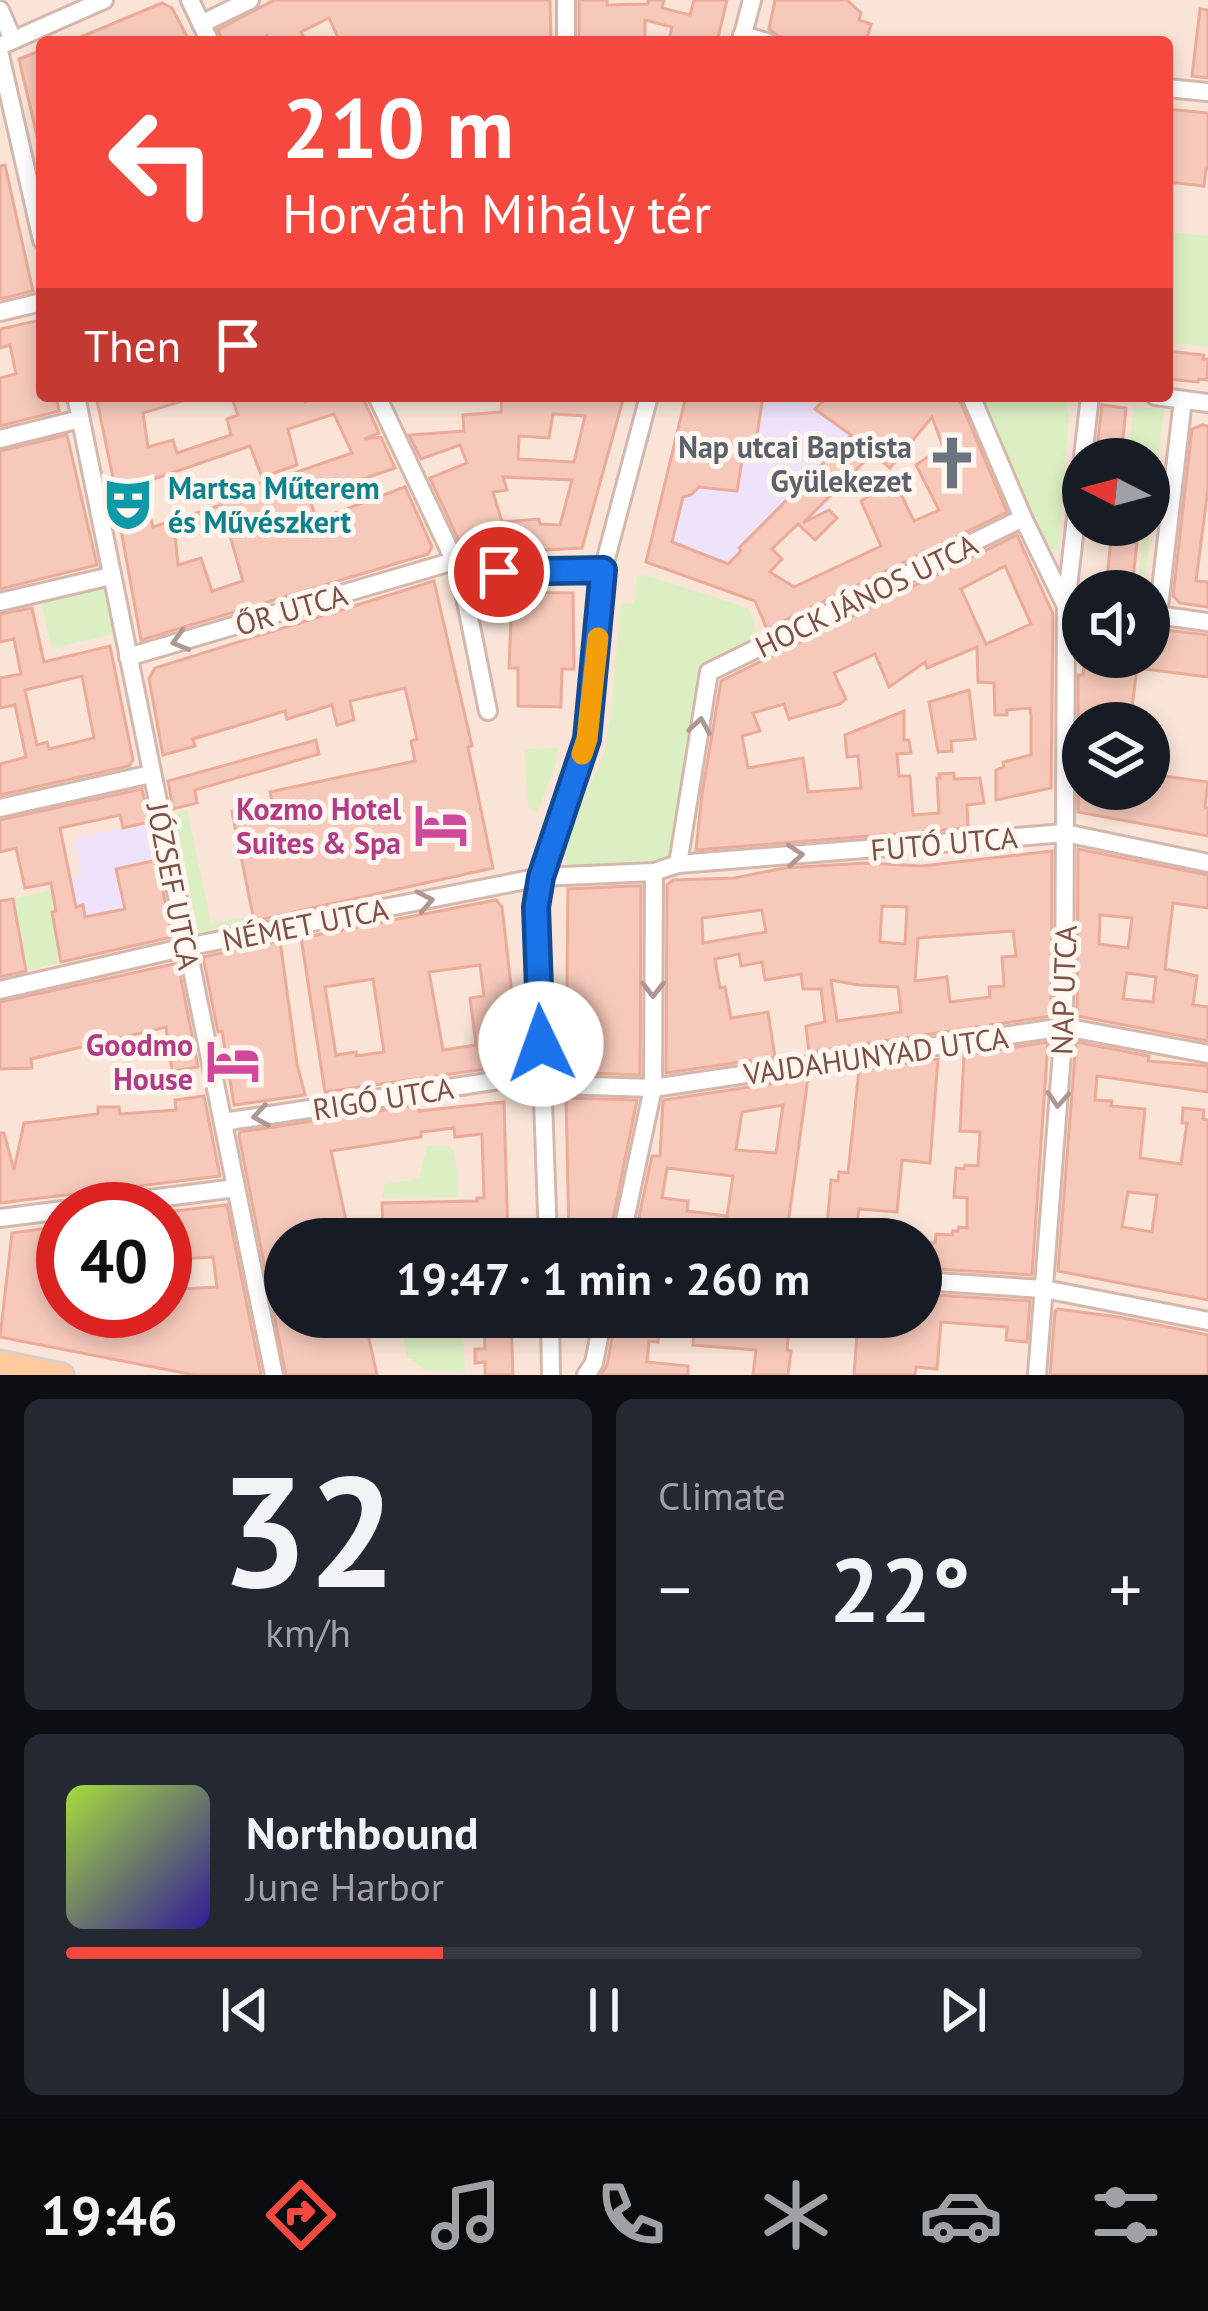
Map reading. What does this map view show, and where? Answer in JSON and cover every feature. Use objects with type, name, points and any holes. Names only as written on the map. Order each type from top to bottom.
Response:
[{"type":"main road","points":[[0,1362],[62,1375]]},
{"type":"street","points":[[4,47],[104,0]]},
{"type":"street","points":[[190,0],[206,36]]},
{"type":"street","points":[[201,24],[250,0]]},
{"type":"street","points":[[566,0],[566,36]]},
{"type":"street","points":[[743,36],[752,0]]},
{"type":"street","points":[[0,10],[36,210]]},
{"type":"street","points":[[1173,89],[1208,92]]},
{"type":"street","points":[[0,312],[36,303]]},
{"type":"street","points":[[1173,398],[1208,403]]},
{"type":"street","points":[[1160,570],[1184,400]]},
{"type":"street","name":"JÓZSEF UTCA","points":[[77,402],[274,1375]]},
{"type":"street","points":[[379,402],[457,567],[488,711]]},
{"type":"street","points":[[547,1218],[536,907],[541,877],[587,739],[603,570],[647,402]]},
{"type":"street","name":"NAP UTCA","points":[[974,402],[1023,518],[1062,585]]},
{"type":"street","name":"NAP UTCA","points":[[1077,570],[1090,402]]},
{"type":"street","points":[[0,439],[80,419]]},
{"type":"street","name":"HOCK JÁNOS UTCA","points":[[678,864],[709,672],[1023,518]]},
{"type":"street","name":"ŐR UTCA","points":[[128,657],[457,567],[603,570]]},
{"type":"street","points":[[0,602],[111,576]]},
{"type":"street","points":[[1170,617],[1208,622]]},
{"type":"street","name":"NAP UTCA","points":[[1037,1375],[1064,1027],[1071,678]]},
{"type":"street","points":[[0,808],[152,774]]},
{"type":"street","name":"FUTÓ UTCA","points":[[654,872],[678,864],[1065,833],[1208,863]]},
{"type":"street","points":[[625,1218],[653,1088],[654,872]]},
{"type":"street","name":"NÉMET UTCA","points":[[0,991],[186,947],[541,877],[654,872]]},
{"type":"street","name":"VAJDAHUNYAD UTCA","points":[[543,1082],[653,1088],[1064,1027],[1208,1054]]},
{"type":"street","name":"RIGÓ UTCA","points":[[223,1122],[520,1077],[543,1082]]},
{"type":"street","points":[[192,1194],[236,1188]]},
{"type":"street","points":[[0,1218],[36,1213]]},
{"type":"street","points":[[942,1282],[1044,1288],[1208,1321]]},
{"type":"street","points":[[550,1338],[551,1375]]},
{"type":"street","points":[[586,1375],[598,1338]]},
{"type":"shaded area","points":[[0,0],[1208,0],[1208,1375],[0,1375]]},
{"type":"shaded area","points":[[797,402],[817,407],[873,454],[823,503],[837,518],[815,540],[798,524],[773,549],[782,559],[771,572],[778,577],[755,601],[646,562],[675,444],[755,448],[762,405]]},
{"type":"shaded area","points":[[149,822],[174,936],[61,962],[51,883],[82,876],[75,839]]},
{"type":"green space","points":[[1173,233],[1208,236],[1208,347],[1173,344]]},
{"type":"green space","points":[[980,402],[1066,402],[1058,550],[1045,549]]},
{"type":"green space","points":[[1134,406],[1164,409],[1161,438],[1130,438]]},
{"type":"green space","points":[[1141,546],[1149,546],[1146,570],[1140,570]]},
{"type":"green space","points":[[637,575],[748,608],[759,638],[705,667],[676,859],[568,866],[563,849],[604,752],[621,604],[634,603]]},
{"type":"green space","points":[[111,576],[123,632],[52,648],[39,593]]},
{"type":"green space","points":[[558,748],[537,813],[528,806],[524,749]]},
{"type":"green space","points":[[187,810],[211,923],[249,917],[250,922],[198,933],[174,813]]},
{"type":"green space","points":[[52,890],[61,962],[26,971],[13,899]]},
{"type":"green space","points":[[427,1146],[450,1146],[459,1197],[382,1198],[385,1184],[419,1179]]},
{"type":"green space","points":[[403,1338],[463,1338],[465,1372],[425,1370],[407,1357]]},
{"type":"building","points":[[274,0],[550,0],[551,36],[337,36],[329,18],[301,32],[303,36],[220,36],[218,30]]},
{"type":"building","points":[[579,0],[607,0],[607,5],[664,0],[662,8],[690,15],[694,0],[727,0],[718,36],[670,36],[672,27],[645,20],[645,36],[579,36]]},
{"type":"building","points":[[775,0],[847,0],[861,13],[859,20],[871,24],[868,36],[778,36],[769,29]]},
{"type":"building","points":[[162,3],[172,8],[187,36],[83,36]]},
{"type":"building","points":[[1200,9],[1208,10],[1208,78],[1192,76]]},
{"type":"building","points":[[36,52],[36,132],[19,59]]},
{"type":"building","points":[[1173,110],[1208,113],[1204,186],[1173,183]]},
{"type":"building","points":[[5,165],[33,291],[0,299],[0,166]]},
{"type":"building","points":[[36,321],[36,402],[57,402],[59,411],[0,426],[0,378],[16,374],[10,345],[0,348],[0,329]]},
{"type":"building","points":[[1173,352],[1208,359],[1207,380],[1173,380]]},
{"type":"building","points":[[97,402],[179,402],[143,413],[148,447],[173,440],[177,453],[231,435],[227,419],[238,415],[233,402],[365,402],[379,433],[364,439],[381,437],[395,468],[309,497],[317,520],[405,487],[432,547],[428,554],[141,640],[119,519],[149,512],[153,527],[221,505],[218,497],[263,482],[270,501],[299,489],[294,473],[352,453],[334,414],[288,429],[297,465],[262,477],[250,446],[116,492]],"holes":[[[217,521],[221,535],[229,532],[243,581],[212,591],[201,558],[178,565],[175,535]]]},
{"type":"building","points":[[502,402],[622,402],[582,548],[465,554],[430,478],[467,463],[460,445],[421,459],[409,435],[464,431],[463,415],[501,412]],"holes":[[[553,414],[585,416],[574,462],[518,459],[519,436],[549,438]],[[503,477],[572,480],[560,525],[540,524],[539,519],[502,522],[493,492],[507,490]]]},
{"type":"building","points":[[685,402],[762,402],[755,448],[744,448],[737,491],[699,487],[683,497],[672,542],[728,564],[851,435],[815,409],[822,402],[961,402],[1007,512],[767,629],[755,601],[646,562]],"holes":[[[932,417],[943,447],[916,465],[939,510],[914,521],[894,480],[861,501],[881,546],[794,587],[770,572],[782,559],[772,549],[798,524],[815,540],[837,518],[829,510],[803,523],[873,453],[890,468]]]},
{"type":"building","points":[[1102,405],[1126,408],[1123,438],[1098,438]]},
{"type":"building","points":[[1208,426],[1208,489],[1196,581],[1208,582],[1208,607],[1180,603],[1173,596],[1192,429]]},
{"type":"building","points":[[67,435],[97,565],[0,589],[0,451]]},
{"type":"building","points":[[1017,535],[1053,614],[1051,788],[996,800],[996,770],[1004,767],[1003,762],[1031,755],[1031,716],[1030,708],[995,715],[994,683],[978,682],[977,647],[927,668],[925,662],[889,687],[875,654],[834,673],[846,699],[840,704],[789,719],[784,704],[753,713],[760,731],[742,736],[748,768],[803,758],[808,792],[861,788],[858,756],[847,757],[845,735],[904,711],[904,740],[909,740],[911,753],[897,754],[899,776],[910,776],[913,815],[939,813],[939,774],[980,778],[984,803],[967,805],[968,828],[696,850],[721,681]],"holes":[[[1005,566],[1031,624],[986,644],[961,589]]]},
{"type":"building","points":[[1110,546],[1137,546],[1134,570],[1108,570]]},
{"type":"building","points":[[434,581],[472,746],[468,747],[493,868],[254,921],[232,811],[272,801],[270,792],[415,761],[411,741],[417,739],[405,688],[350,701],[354,720],[337,725],[332,705],[287,719],[285,711],[193,739],[195,746],[163,755],[149,679],[155,668]]},
{"type":"building","points":[[512,592],[573,593],[574,669],[562,669],[561,707],[518,706],[518,668],[509,668]]},
{"type":"building","points":[[32,608],[44,662],[110,646],[133,760],[129,766],[0,795],[0,764],[26,757],[15,705],[0,708],[0,678],[21,674],[14,639],[0,642],[0,614]],"holes":[[[82,676],[94,738],[49,749],[47,742],[37,745],[25,690]]]},
{"type":"building","points":[[1170,630],[1208,635],[1208,677],[1170,672]]},
{"type":"building","points":[[1078,678],[1136,678],[1133,702],[1078,702]]},
{"type":"building","points":[[969,690],[975,739],[951,741],[952,751],[938,752],[929,702]]},
{"type":"building","points":[[316,740],[319,754],[195,790],[197,803],[173,809],[168,781]]},
{"type":"building","points":[[1170,777],[1208,782],[1208,836],[1078,812],[1170,810]]},
{"type":"building","points":[[142,789],[149,822],[123,828],[120,815],[60,828],[76,907],[83,905],[85,917],[125,909],[116,869],[157,860],[172,937],[61,962],[51,883],[25,888],[16,848],[0,852],[0,820]]},
{"type":"building","points":[[1078,849],[1208,875],[1208,908],[1173,903],[1165,969],[1197,976],[1193,1005],[1208,1007],[1208,1041],[1077,1016]],"holes":[[[1100,915],[1132,918],[1128,948],[1099,944]],[[1127,973],[1156,977],[1153,1002],[1123,999]]]},
{"type":"building","points":[[1052,851],[1051,1016],[809,1052],[806,1026],[825,1022],[821,989],[803,989],[801,974],[765,980],[762,962],[741,966],[739,954],[715,959],[720,988],[725,987],[731,1018],[768,1012],[775,1057],[666,1073],[667,885],[673,880],[865,863],[922,866]],"holes":[[[882,906],[907,907],[905,944],[880,942]],[[762,910],[766,932],[703,943],[702,918]],[[1013,931],[1016,956],[1002,957],[1004,986],[989,987],[990,997],[950,1002],[947,977],[915,981],[918,938]],[[831,980],[898,987],[901,1012],[837,1021]]]},
{"type":"building","points":[[641,886],[640,1075],[566,1072],[568,889]]},
{"type":"building","points":[[13,899],[26,971],[0,977],[0,901]]},
{"type":"building","points":[[496,900],[502,907],[520,1064],[325,1092],[301,938]],"holes":[[[480,965],[484,996],[470,998],[476,1045],[443,1050],[429,972]],[[373,979],[384,1052],[336,1055],[325,987]]]},
{"type":"building","points":[[280,941],[305,1095],[234,1105],[203,957]]},
{"type":"building","points":[[178,963],[198,1067],[172,1071],[166,1027],[31,1059],[32,1068],[0,1069],[0,1002]]},
{"type":"building","points":[[1048,1042],[1032,1275],[942,1269],[942,1234],[967,1228],[967,1198],[954,1197],[956,1168],[978,1166],[980,1132],[960,1131],[964,1055]]},
{"type":"building","points":[[1076,1042],[1149,1056],[1148,1061],[1208,1066],[1208,1092],[1097,1076],[1095,1100],[1145,1109],[1140,1158],[1181,1164],[1187,1123],[1182,1123],[1183,1108],[1204,1110],[1203,1119],[1208,1120],[1208,1300],[1058,1271]],"holes":[[[1128,1192],[1157,1195],[1152,1232],[1122,1227]]]},
{"type":"building","points":[[938,1059],[930,1163],[902,1160],[897,1212],[859,1209],[858,1218],[828,1218],[831,1180],[838,1181],[839,1172],[848,1173],[859,1070]]},
{"type":"building","points":[[808,1078],[789,1218],[639,1218],[652,1156],[660,1156],[663,1100]],"holes":[[[783,1105],[776,1153],[736,1150],[742,1112]],[[667,1168],[733,1176],[727,1216],[687,1211],[688,1201],[662,1198]]]},
{"type":"building","points":[[204,1096],[220,1176],[171,1182],[36,1182],[36,1199],[0,1203],[0,1133],[4,1133],[14,1170],[24,1123],[98,1114],[98,1107],[119,1107],[120,1114],[176,1110],[175,1100]]},
{"type":"building","points":[[566,1098],[637,1100],[613,1218],[569,1218]]},
{"type":"building","points":[[504,1102],[507,1218],[383,1218],[382,1203],[484,1198],[482,1134],[455,1137],[454,1128],[421,1132],[421,1137],[331,1151],[345,1218],[264,1218],[264,1263],[240,1132],[418,1105],[419,1111]]},
{"type":"building","points":[[227,1205],[261,1375],[194,1375],[0,1337],[12,1233],[36,1230],[36,1338],[192,1338],[192,1288],[217,1287],[213,1257],[192,1258],[192,1209]]},
{"type":"building","points":[[942,1295],[1030,1301],[1027,1342],[1006,1340],[1007,1327],[942,1322]]},
{"type":"building","points":[[1058,1309],[1208,1335],[1208,1375],[1050,1375]]},
{"type":"building","points":[[279,1338],[369,1338],[377,1375],[286,1375]]},
{"type":"building","points":[[485,1338],[512,1338],[513,1375],[485,1375],[485,1362],[475,1363],[475,1349],[485,1349]]},
{"type":"building","points":[[612,1338],[658,1338],[658,1342],[649,1341],[647,1362],[688,1366],[688,1375],[601,1375]]},
{"type":"building","points":[[694,1338],[788,1338],[788,1375],[753,1375],[756,1350],[693,1345]]},
{"type":"building","points":[[857,1338],[940,1338],[937,1369],[916,1367],[915,1375],[854,1375]]},
{"type":"slow traffic","points":[[582,754],[598,638]]},
{"type":"place","name":"Nap utcai Baptista Gyülekezet","points":[[952,463]]},
{"type":"place","name":"Martsa Műterem és Művészkert","points":[[128,504]]},
{"type":"place","name":"Kozmo Hotel Suites & Spa","points":[[441,825]]},
{"type":"place","name":"Goodmo House","points":[[233,1061]]},
{"type":"route","points":[[499,572],[603,570],[587,739],[541,877],[536,907],[541,1044]]}]
